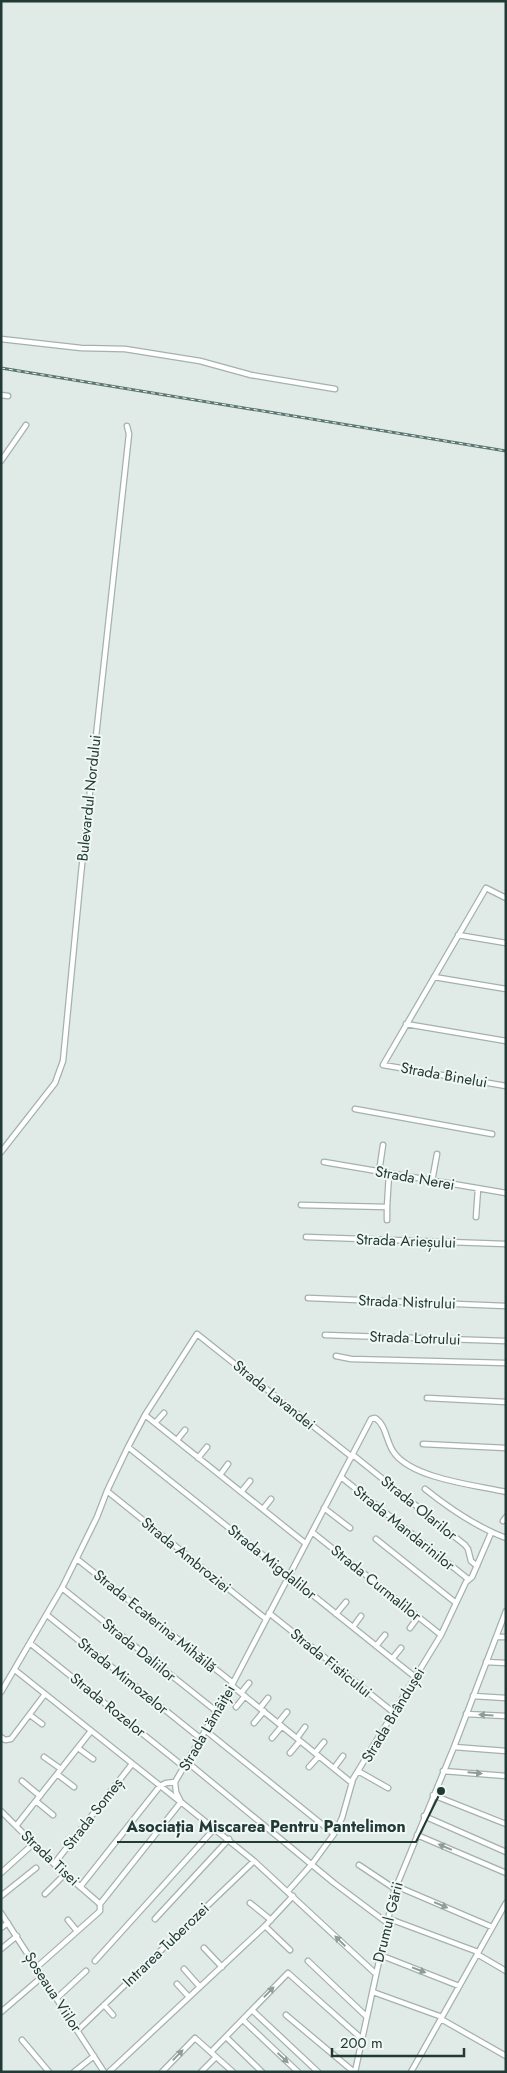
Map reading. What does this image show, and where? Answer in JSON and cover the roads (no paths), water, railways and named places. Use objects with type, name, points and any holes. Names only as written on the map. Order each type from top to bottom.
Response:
[{"type":"street","points":[[1,338],[81,348],[125,349],[200,361],[251,375],[336,389]]},
{"type":"street","points":[[1,395],[8,396]]},
{"type":"street","points":[[1,461],[26,425]]},
{"type":"street","name":"Bulevardul Nordului","points":[[1,1152],[55,1083],[63,1061],[128,434],[127,426]]},
{"type":"street","points":[[506,898],[486,888],[406,1024],[506,1041]]},
{"type":"street","points":[[458,935],[506,943]]},
{"type":"street","points":[[434,977],[506,989]]},
{"type":"street","name":"Strada Binelui","points":[[406,1024],[383,1065],[506,1086]]},
{"type":"street","points":[[355,1108],[492,1134]]},
{"type":"street","points":[[378,1172],[383,1145]]},
{"type":"street","points":[[432,1181],[437,1154]]},
{"type":"street","name":"Strada Nerei","points":[[324,1162],[506,1194]]},
{"type":"street","points":[[387,1220],[389,1174]]},
{"type":"street","points":[[476,1217],[478,1189]]},
{"type":"street","points":[[301,1205],[387,1207]]},
{"type":"street","name":"Strada Arieșului","points":[[306,1238],[506,1244]]},
{"type":"street","name":"Strada Nistrului","points":[[308,1298],[506,1306]]},
{"type":"street","name":"Strada Lavandei","points":[[145,1415],[197,1334],[352,1456]]},
{"type":"street","name":"Strada Lotrului","points":[[325,1335],[506,1341]]},
{"type":"street","points":[[336,1356],[506,1364]]},
{"type":"street","points":[[427,1398],[506,1402]]},
{"type":"street","points":[[155,1423],[164,1413]]},
{"type":"street","points":[[1,1692],[31,1644],[62,1588],[145,1415],[306,1544]]},
{"type":"street","name":"Strada Lămâiței","points":[[181,1802],[176,1792],[175,1782],[232,1684],[371,1419],[374,1418],[381,1422],[394,1454],[410,1467],[420,1472],[506,1492]]},
{"type":"street","points":[[177,1440],[185,1430]]},
{"type":"street","points":[[423,1444],[506,1448]]},
{"type":"street","name":"Strada Migdalilor","points":[[128,1447],[416,1677]]},
{"type":"street","points":[[198,1458],[207,1447]]},
{"type":"street","name":"Strada Olarilor","points":[[352,1456],[465,1545],[468,1549],[470,1561],[477,1566]]},
{"type":"street","points":[[220,1475],[228,1464]]},
{"type":"street","name":"Strada Mandarinilor","points":[[340,1477],[468,1579]]},
{"type":"street","points":[[241,1492],[250,1481]]},
{"type":"street","points":[[425,1489],[450,1509],[491,1533],[506,1538]]},
{"type":"street","name":"Strada Ambroziei","points":[[107,1491],[266,1619]]},
{"type":"street","points":[[263,1509],[272,1499]]},
{"type":"street","points":[[324,1508],[350,1528]]},
{"type":"street","name":"Strada Curmalilor","points":[[312,1532],[441,1635]]},
{"type":"street","name":"Strada Brândușei","points":[[288,1891],[312,1864],[334,1834],[344,1814],[352,1783],[358,1771],[441,1635],[468,1579],[472,1577],[491,1533]]},
{"type":"street","points":[[376,1539],[456,1603]]},
{"type":"street","name":"Strada Ecaterina Mihăilă","points":[[77,1559],[352,1783]]},
{"type":"street","name":"Strada Daliilor","points":[[62,1588],[216,1712]]},
{"type":"street","points":[[336,1614],[346,1602]]},
{"type":"street","name":"Drumul Gării","points":[[354,2072],[373,1992],[386,1920],[396,1887],[454,1747],[506,1611]]},
{"type":"street","name":"Strada Fisticului","points":[[269,1613],[393,1712]]},
{"type":"street","name":"Strada Mimozelor","points":[[47,1615],[200,1738]]},
{"type":"street","points":[[353,1627],[362,1616]]},
{"type":"street","points":[[410,1628],[418,1617]]},
{"type":"street","points":[[376,1646],[385,1635]]},
{"type":"street","points":[[496,1637],[506,1637]]},
{"type":"street","name":"Strada Rozelor","points":[[31,1644],[386,1920],[477,1953],[506,1971]]},
{"type":"street","points":[[392,1659],[401,1648]]},
{"type":"street","points":[[486,1662],[506,1663]]},
{"type":"street","points":[[15,1670],[215,1828],[288,1891],[376,1974]]},
{"type":"street","points":[[236,1707],[249,1683]]},
{"type":"street","points":[[1,1737],[5,1740],[11,1739],[45,1694]]},
{"type":"street","points":[[473,1696],[506,1698]]},
{"type":"street","points":[[254,1724],[268,1698]]},
{"type":"street","points":[[272,1738],[287,1712]]},
{"type":"street","points":[[30,1714],[42,1724]]},
{"type":"street","points":[[466,1714],[506,1716]]},
{"type":"street","points":[[290,1753],[305,1727]]},
{"type":"street","points":[[205,1730],[334,1834]]},
{"type":"street","points":[[16,1826],[91,1731]]},
{"type":"street","points":[[309,1768],[324,1742]]},
{"type":"street","points":[[454,1747],[506,1751]]},
{"type":"street","points":[[78,1748],[93,1759]]},
{"type":"street","points":[[334,1768],[343,1756]]},
{"type":"street","points":[[44,1757],[74,1787]]},
{"type":"street","name":"Strada Someș","points":[[54,1864],[132,1764]]},
{"type":"street","points":[[358,1771],[388,1788]]},
{"type":"street","points":[[444,1771],[506,1776]]},
{"type":"street","points":[[22,1781],[40,1796]]},
{"type":"street","points":[[80,1887],[160,1786],[175,1782]]},
{"type":"street","points":[[433,1795],[506,1824]]},
{"type":"street","points":[[36,1801],[53,1815]]},
{"type":"street","points":[[36,1967],[100,1911],[100,1904],[181,1802]]},
{"type":"street","name":"Strada Tisei","points":[[1,1811],[54,1864],[100,1904]]},
{"type":"street","points":[[424,1816],[506,1852]]},
{"type":"street","points":[[95,1961],[215,1828]]},
{"type":"street","points":[[416,1835],[506,1873]]},
{"type":"street","points":[[155,1919],[229,1840]]},
{"type":"street","points":[[1,1873],[33,1844]]},
{"type":"street","name":"Intrarea Tuberozei","points":[[78,2030],[254,1861]]},
{"type":"street","points":[[359,1865],[396,1887],[492,1927]]},
{"type":"street","points":[[1,1896],[36,1868]]},
{"type":"street","points":[[44,1894],[65,1874]]},
{"type":"street","points":[[109,2072],[265,1926],[293,1896]]},
{"type":"street","points":[[250,1903],[271,1920]]},
{"type":"street","points":[[411,2072],[506,1903]]},
{"type":"street","name":"Șoseaua Viilor","points":[[1,1912],[104,2072]]},
{"type":"street","points":[[68,1920],[77,1931]]},
{"type":"street","points":[[1,1928],[8,1923]]},
{"type":"street","points":[[265,1926],[290,1950]]},
{"type":"street","points":[[1,1949],[17,1936]]},
{"type":"street","points":[[204,1948],[222,1967]]},
{"type":"street","points":[[380,1955],[459,1986]]},
{"type":"street","points":[[308,1961],[367,2017]]},
{"type":"street","points":[[184,1969],[200,1987]]},
{"type":"street","points":[[57,1998],[86,1971]]},
{"type":"street","points":[[211,2052],[288,1973],[362,2040]]},
{"type":"street","points":[[1,2012],[43,1976]]},
{"type":"street","points":[[177,1984],[189,1997]]},
{"type":"street","points":[[373,1992],[441,2018],[506,2056]]},
{"type":"street","points":[[104,2005],[113,2014]]},
{"type":"street","points":[[252,2010],[318,2072]]},
{"type":"street","points":[[286,2015],[354,2072]]},
{"type":"street","points":[[243,2020],[298,2072]]},
{"type":"street","points":[[226,2037],[262,2072]]},
{"type":"street","points":[[162,2072],[195,2038],[233,2072]]},
{"type":"street","points":[[22,2040],[49,2072]]},
{"type":"street","points":[[74,2072],[94,2056]]},
{"type":"street","points":[[201,2072],[216,2057]]},
{"type":"railway","points":[[1,368],[506,451]]},
{"type":"place","name":"Asociația Miscarea Pentru Pantelimon","points":[[441,1791]]}]
